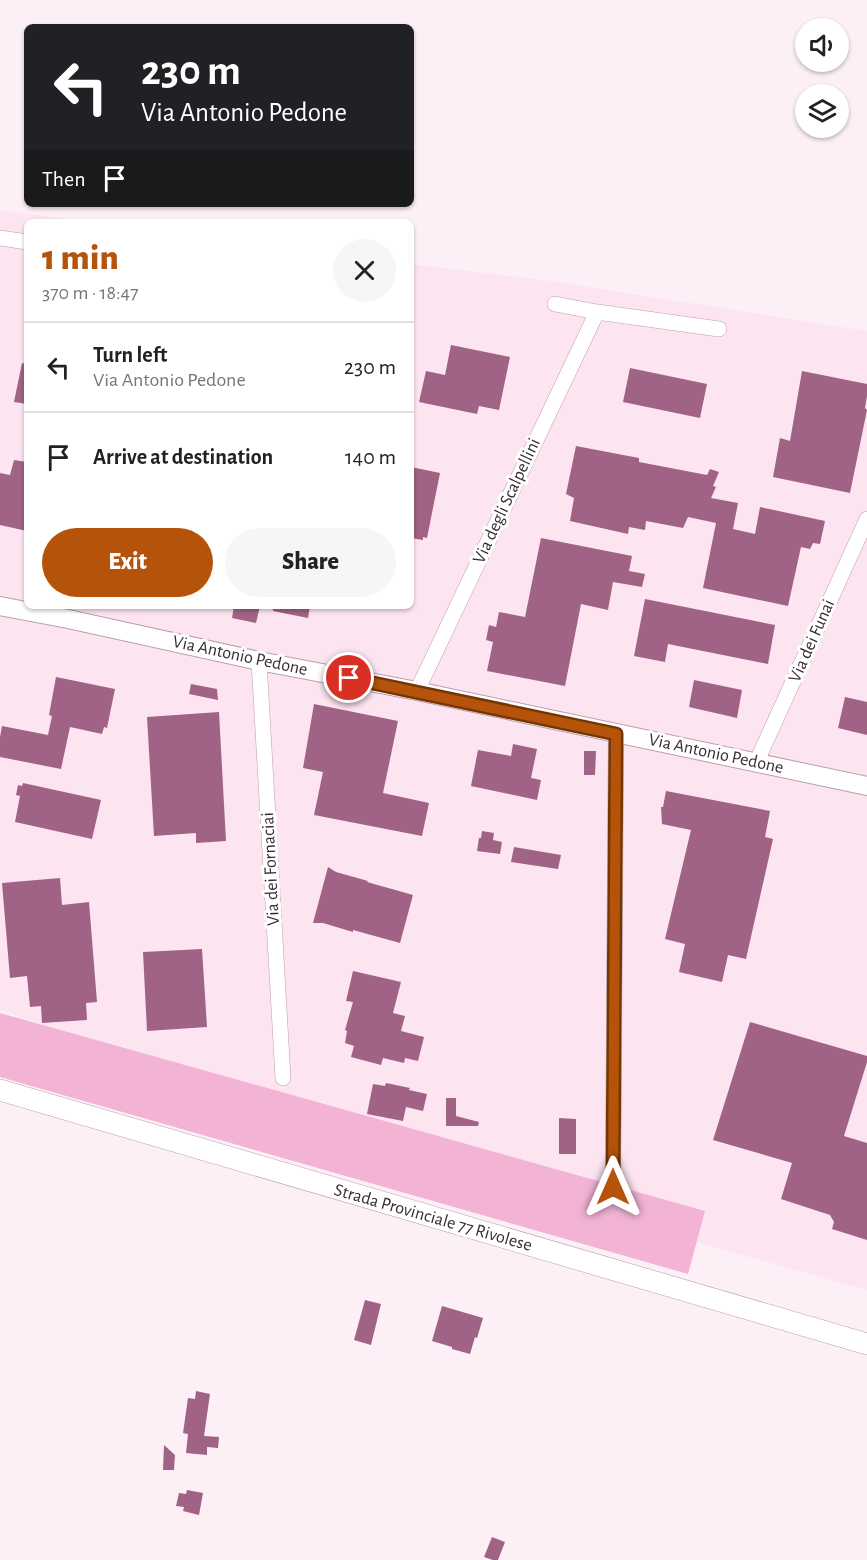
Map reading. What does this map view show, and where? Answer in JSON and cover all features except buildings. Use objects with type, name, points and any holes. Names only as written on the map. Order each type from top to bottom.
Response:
[{"type":"main road","name":"Strada Provinciale 77 Rivolese","points":[[0,1090],[867,1344]]},
{"type":"street","points":[[0,238],[24,242]]},
{"type":"street","points":[[555,304],[719,329]]},
{"type":"street","name":"Via degli Scalpellini","points":[[417,691],[597,312]]},
{"type":"street","name":"Via dei Funai","points":[[756,763],[867,519]]},
{"type":"street","name":"Via Antonio Pedone","points":[[0,606],[24,608]]},
{"type":"street","name":"Via Antonio Pedone","points":[[30,609],[71,613],[259,661],[417,691],[867,786]]},
{"type":"street","name":"Via dei Fornaciai","points":[[259,661],[283,1078]]},
{"type":"street","points":[[613,1187],[616,734]]},
{"type":"shaded area","points":[[0,210],[67,219],[24,219],[24,609],[414,609],[414,264],[551,281],[867,331],[867,1290],[456,1175],[0,1010]]},
{"type":"shaded area","points":[[0,1013],[705,1211],[688,1274],[0,1077]]},
{"type":"route","points":[[349,678],[616,734],[613,1187]]}]
